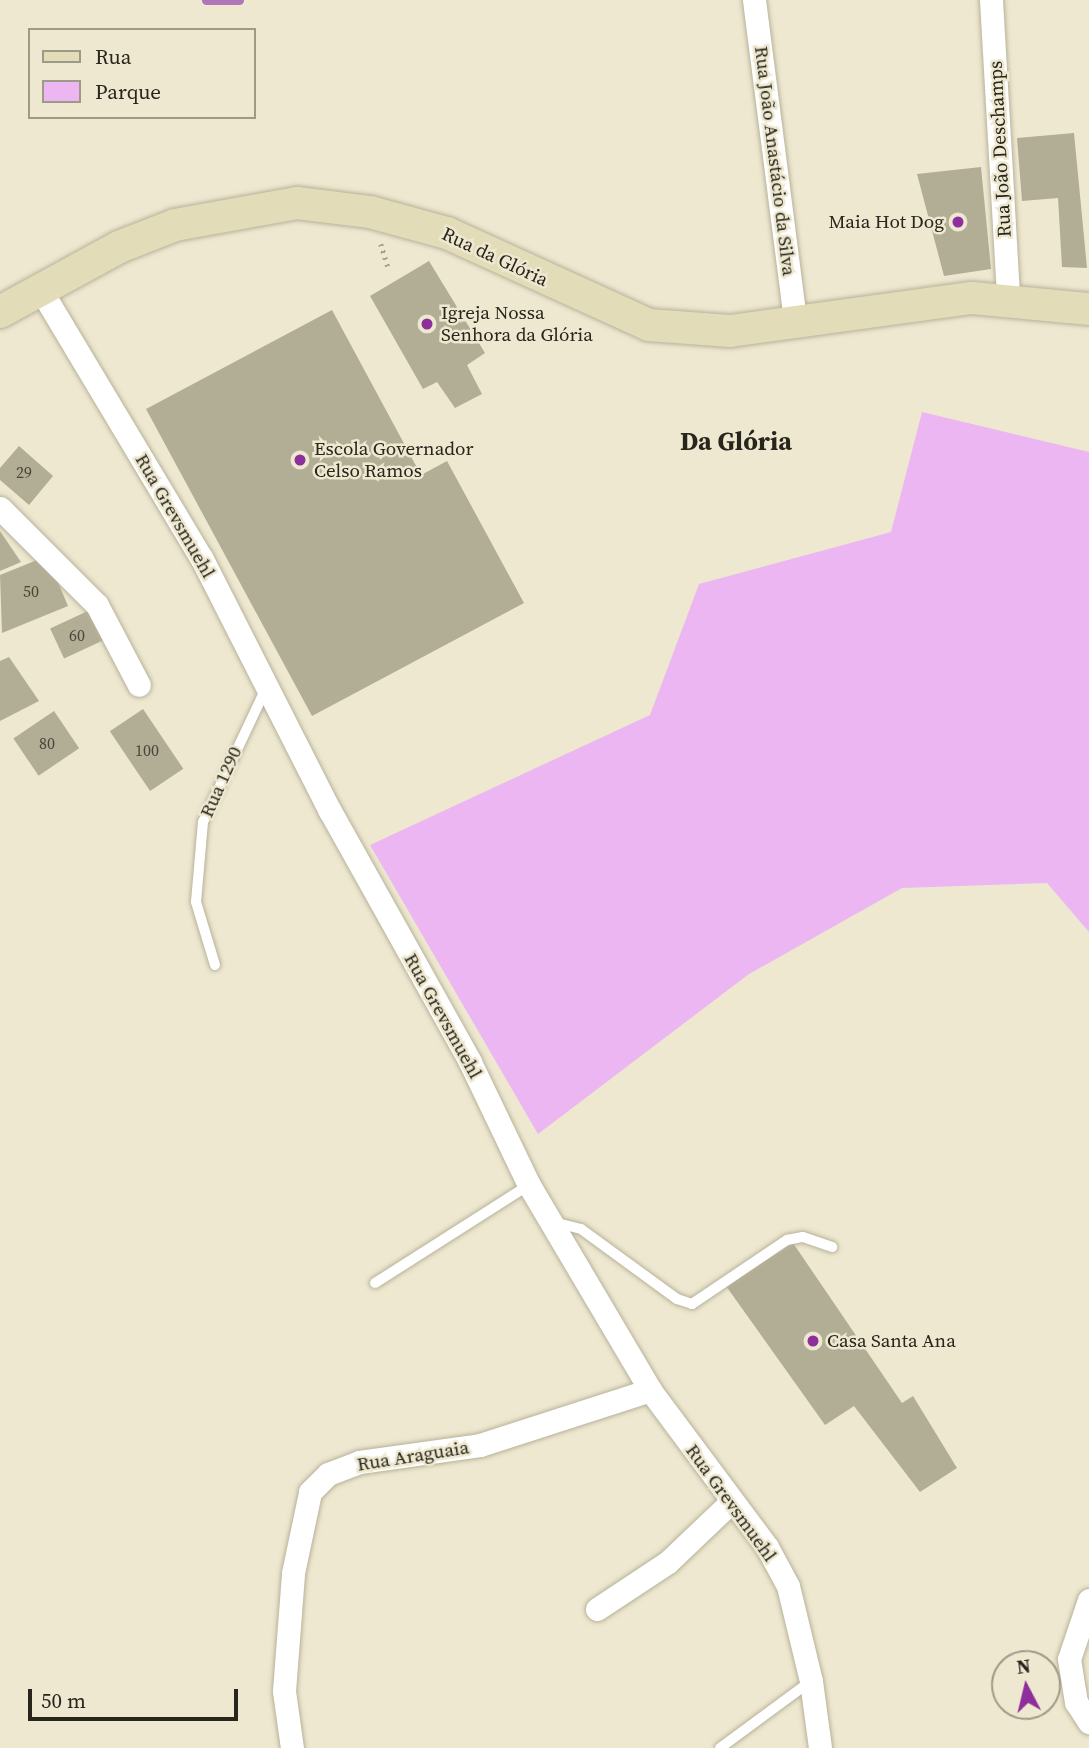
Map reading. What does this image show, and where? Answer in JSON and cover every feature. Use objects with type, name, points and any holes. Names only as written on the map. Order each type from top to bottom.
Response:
[{"type":"street","name":"Rua João Anastácio da Silva","points":[[754,0],[795,322]]},
{"type":"street","name":"Rua João Deschamps","points":[[991,0],[1008,298]]},
{"type":"street","name":"Rua da Glória","points":[[0,312],[39,287],[118,247],[175,225],[297,203],[370,212],[447,233],[649,325],[730,331],[972,298],[1008,298],[1089,309]]},
{"type":"street","name":"Rua Grevsmuehl","points":[[39,287],[202,559],[330,811],[470,1062],[529,1185],[650,1390],[767,1547],[788,1587],[811,1681],[820,1748]]},
{"type":"street","points":[[0,508],[97,605],[139,685]]},
{"type":"street","name":"Rua Araguaia","points":[[292,1748],[284,1691],[293,1573],[310,1492],[328,1474],[359,1462],[480,1445],[650,1390]]},
{"type":"street","points":[[597,1609],[668,1562],[731,1502]]},
{"type":"street","points":[[1089,1600],[1069,1659],[1073,1692],[1089,1722]]},
{"type":"lane","name":"Rua 1290","points":[[215,965],[196,902],[203,822],[267,687]]},
{"type":"lane","points":[[375,1283],[529,1185]]},
{"type":"lane","points":[[551,1222],[582,1230],[677,1299],[692,1304],[787,1240],[803,1237],[832,1247]]},
{"type":"lane","points":[[720,1748],[811,1681]]},
{"type":"green space","points":[[922,412],[1089,452],[1089,932],[1047,883],[902,888],[749,974],[538,1134],[370,845],[650,715],[699,584],[891,532]]},
{"type":"building","points":[[1074,133],[1087,268],[1062,267],[1058,198],[1022,201],[1017,138]]},
{"type":"building","name":"Maia Hot Dog","points":[[981,167],[991,269],[944,276],[917,174]]},
{"type":"building","name":"Igreja Nossa Senhora da Glória","points":[[429,261],[485,353],[467,365],[482,394],[455,408],[437,382],[423,389],[370,296]]},
{"type":"building","name":"Escola Governador Celso Ramos","points":[[332,310],[421,475],[447,461],[524,603],[312,716],[146,409]]},
{"type":"building","points":[[19,446],[53,476],[29,505],[0,480],[0,468]]},
{"type":"building","points":[[0,531],[21,562],[0,571]]},
{"type":"building","points":[[47,556],[68,606],[2,633],[0,575]]},
{"type":"building","points":[[90,610],[104,640],[64,659],[50,629]]},
{"type":"building","points":[[9,657],[39,701],[0,721],[0,661]]},
{"type":"building","points":[[143,709],[183,769],[150,791],[110,731]]},
{"type":"building","points":[[54,711],[79,748],[39,776],[13,738]]},
{"type":"building","name":"Casa Santa Ana","points":[[793,1243],[902,1403],[913,1396],[957,1468],[920,1492],[854,1406],[825,1425],[726,1286]]},
{"type":"waterway","points":[[206,0],[239,0]]},
{"type":"place","name":"Maia Hot Dog","points":[[958,222]]},
{"type":"place","name":"Igreja Nossa Senhora da Glória","points":[[427,324]]},
{"type":"place","name":"Escola Governador Celso Ramos","points":[[300,460]]},
{"type":"place","name":"Casa Santa Ana","points":[[813,1341]]},
{"type":"district","name":"Da Glória","points":[[736,442]]}]
